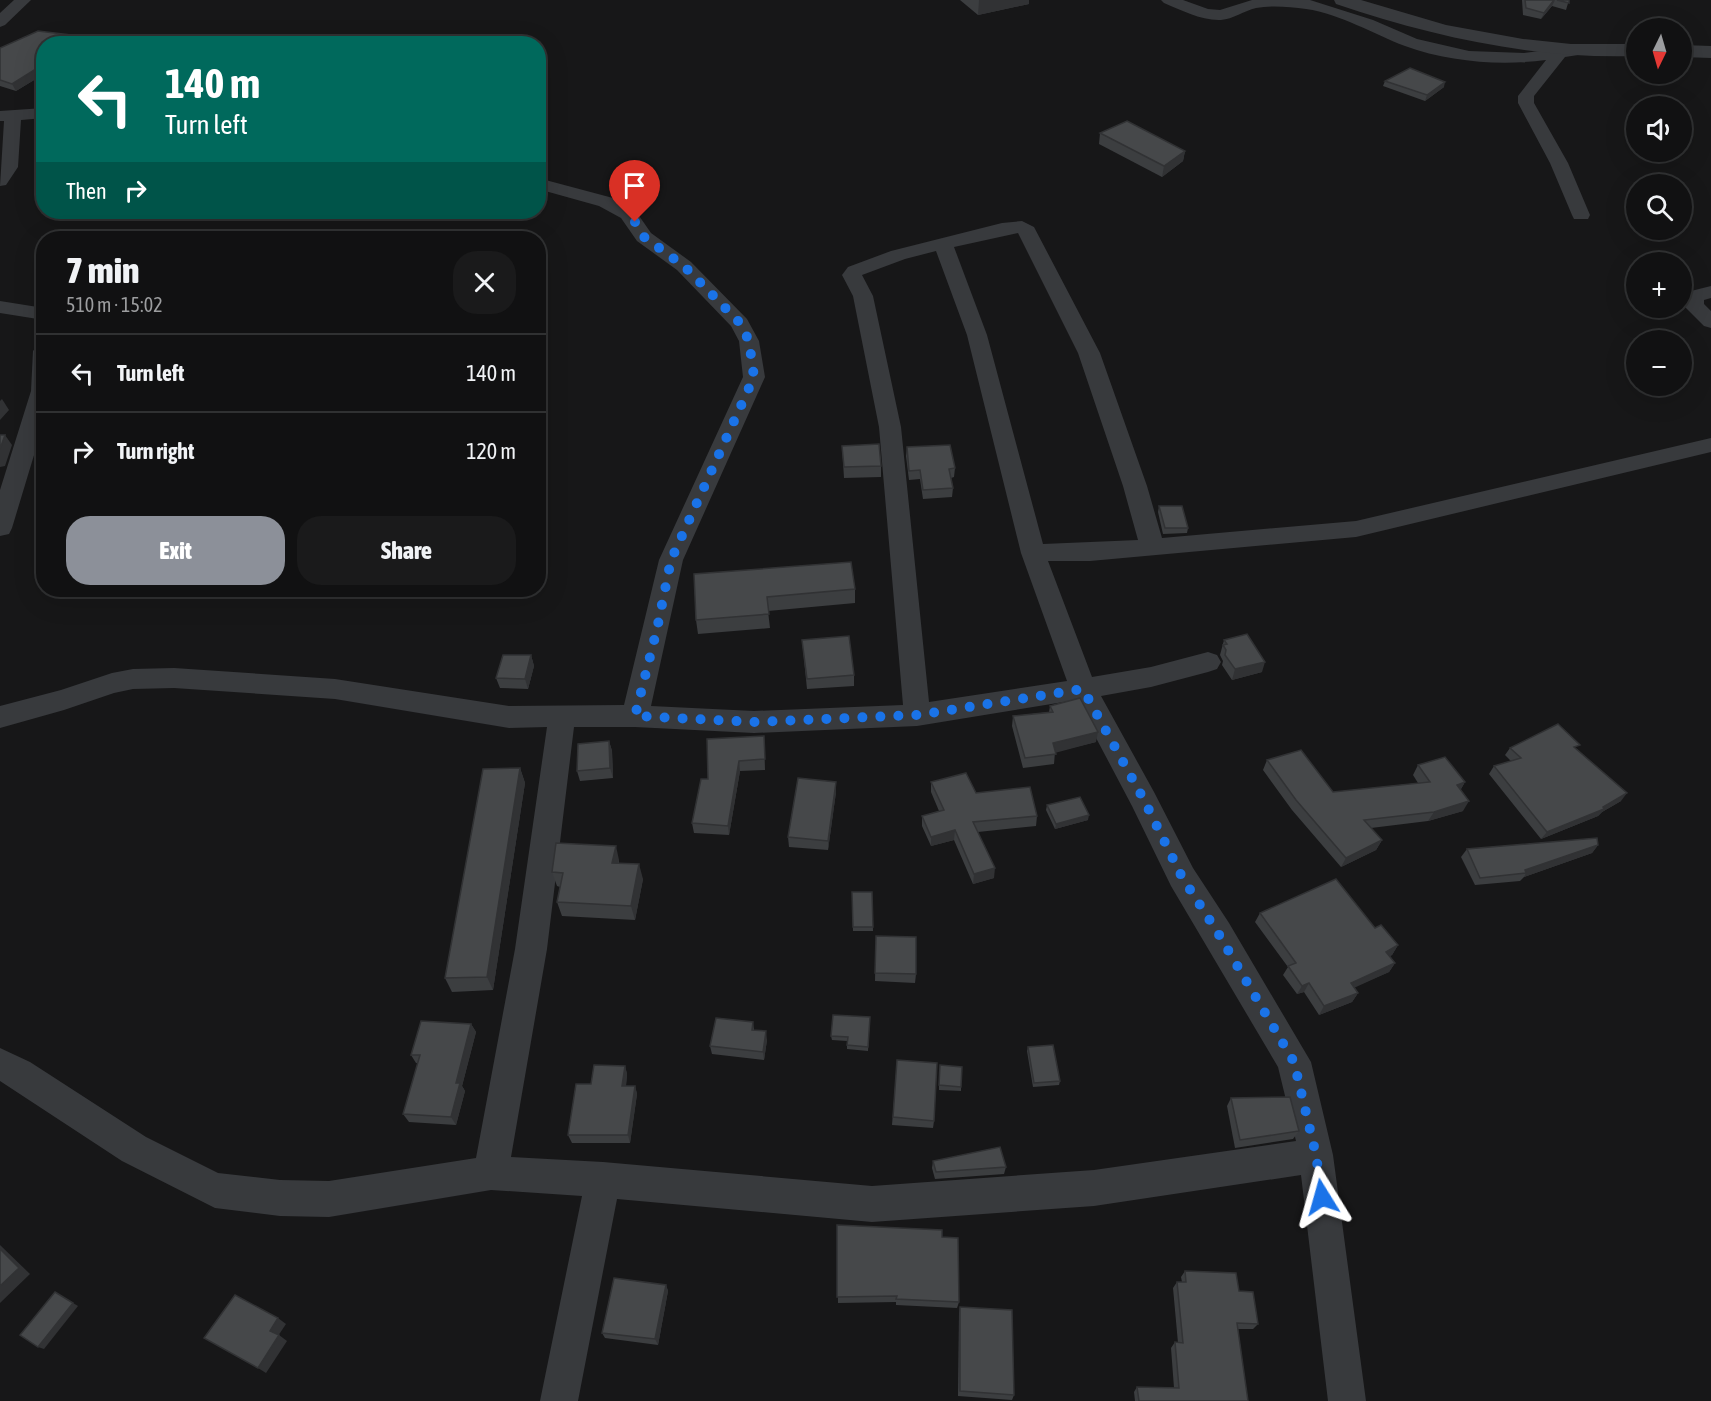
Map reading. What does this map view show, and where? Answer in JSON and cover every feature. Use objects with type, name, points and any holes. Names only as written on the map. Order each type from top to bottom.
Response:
[{"type":"street","points":[[0,22],[23,0]]},
{"type":"street","points":[[1169,0],[1205,13],[1221,15],[1254,4],[1294,2],[1321,7],[1437,51],[1497,58],[1585,50]]},
{"type":"street","points":[[1343,0],[1474,36],[1549,48],[1626,50]]},
{"type":"street","points":[[1692,51],[1711,52]]},
{"type":"street","points":[[1559,54],[1526,96],[1526,103],[1559,163],[1581,215]]},
{"type":"street","points":[[0,181],[9,167],[6,115],[36,113]]},
{"type":"street","points":[[546,185],[606,202],[628,214],[644,237],[684,266],[740,323],[749,341],[754,377],[671,560],[657,629],[635,716]]},
{"type":"street","points":[[918,715],[890,427],[863,296],[852,275],[855,272],[898,255],[1013,227],[1022,227],[1032,237],[1089,353],[1135,486],[1152,547]]},
{"type":"street","points":[[943,244],[977,335],[1033,553],[1083,689],[1144,800],[1182,877],[1294,1062],[1316,1155],[1347,1401]]},
{"type":"street","points":[[1711,292],[1694,296],[1694,306],[1711,322]]},
{"type":"street","points":[[0,307],[36,313]]},
{"type":"street","points":[[0,528],[36,411]]},
{"type":"street","points":[[1033,553],[1152,547],[1356,529],[1711,446]]},
{"type":"street","points":[[0,717],[64,700],[112,683],[133,679],[174,678],[335,689],[509,717],[635,716],[754,722],[918,715],[1151,677],[1208,662]]},
{"type":"street","points":[[491,1173],[531,949],[562,717]]},
{"type":"street","points":[[0,1064],[18,1073],[134,1149],[215,1190],[280,1198],[329,1199],[491,1173],[603,1180],[872,1204],[1094,1188],[1316,1155]]},
{"type":"street","points":[[559,1401],[603,1180]]},
{"type":"building","points":[[1525,0],[1554,0],[1544,13],[1526,8]]},
{"type":"building","points":[[38,31],[80,36],[36,36],[36,69],[12,84],[0,80],[0,48]]},
{"type":"building","points":[[1410,68],[1445,82],[1427,95],[1385,81]]},
{"type":"building","points":[[1127,121],[1185,151],[1164,166],[1100,133]]},
{"type":"building","points":[[0,435],[5,435],[0,449]]},
{"type":"building","points":[[879,444],[881,466],[844,467],[842,446]]},
{"type":"building","points":[[950,445],[955,468],[949,469],[953,488],[923,490],[920,470],[909,471],[907,447]]},
{"type":"building","points":[[1159,506],[1182,506],[1188,528],[1165,528]]},
{"type":"building","points":[[851,562],[855,589],[767,597],[769,614],[696,620],[694,574]]},
{"type":"building","points":[[1247,634],[1265,662],[1235,669],[1225,655],[1226,650],[1223,645],[1227,644],[1224,640]]},
{"type":"building","points":[[849,636],[854,675],[807,679],[802,640]]},
{"type":"building","points":[[503,655],[531,655],[525,679],[496,678]]},
{"type":"building","points":[[1080,698],[1098,732],[1053,743],[1056,754],[1025,758],[1013,716],[1053,712],[1050,706]]},
{"type":"building","points":[[1558,724],[1580,745],[1574,747],[1627,793],[1603,807],[1604,809],[1547,832],[1494,766],[1521,758],[1510,748]]},
{"type":"building","points":[[764,736],[765,759],[739,761],[728,826],[692,823],[701,779],[708,779],[707,739]]},
{"type":"building","points":[[609,741],[610,768],[577,771],[578,744]]},
{"type":"building","points":[[1301,750],[1333,792],[1430,782],[1418,765],[1445,757],[1465,782],[1457,785],[1469,801],[1434,812],[1364,820],[1382,840],[1346,858],[1296,800],[1267,760]]},
{"type":"building","points":[[520,768],[487,977],[445,978],[483,769]]},
{"type":"building","points":[[966,773],[976,793],[1030,787],[1037,816],[973,822],[995,868],[974,874],[955,830],[931,837],[922,816],[944,810],[931,782]]},
{"type":"building","points":[[798,778],[836,782],[828,841],[788,837]]},
{"type":"building","points":[[1080,797],[1089,815],[1056,824],[1047,805]]},
{"type":"building","points":[[1597,838],[1598,845],[1525,870],[1526,873],[1480,878],[1467,849]]},
{"type":"building","points":[[556,843],[616,846],[612,863],[639,864],[631,906],[557,902],[563,873],[552,872]]},
{"type":"building","points":[[1336,879],[1375,928],[1381,925],[1398,945],[1386,952],[1395,963],[1351,983],[1358,993],[1324,1006],[1309,983],[1302,986],[1288,966],[1296,963],[1260,913]]},
{"type":"building","points":[[852,892],[872,892],[873,927],[853,927]]},
{"type":"building","points":[[876,936],[916,937],[916,974],[875,973]]},
{"type":"building","points":[[833,1015],[870,1017],[868,1047],[847,1045],[848,1037],[831,1036]]},
{"type":"building","points":[[716,1018],[753,1022],[752,1030],[766,1031],[763,1052],[710,1046]]},
{"type":"building","points":[[421,1021],[471,1024],[456,1083],[460,1083],[451,1117],[403,1114],[420,1055],[411,1055]]},
{"type":"building","points":[[1053,1045],[1060,1081],[1034,1083],[1028,1047]]},
{"type":"building","points":[[897,1060],[937,1063],[934,1121],[893,1117]]},
{"type":"building","points":[[594,1065],[625,1066],[622,1086],[635,1086],[628,1135],[568,1135],[576,1084],[591,1084]]},
{"type":"building","points":[[940,1065],[962,1067],[961,1087],[939,1085]]},
{"type":"building","points":[[1290,1097],[1299,1131],[1240,1140],[1231,1098]]},
{"type":"building","points":[[1000,1147],[1006,1167],[936,1172],[933,1161]]},
{"type":"building","points":[[837,1225],[942,1230],[942,1237],[958,1238],[959,1302],[896,1299],[897,1296],[837,1297]]},
{"type":"building","points":[[0,1249],[19,1268],[0,1286]]},
{"type":"building","points":[[1185,1271],[1236,1273],[1239,1291],[1253,1292],[1258,1324],[1237,1323],[1248,1401],[1139,1401],[1137,1387],[1179,1388],[1175,1342],[1183,1343],[1177,1282],[1186,1282]]},
{"type":"building","points":[[614,1278],[666,1285],[655,1339],[602,1333]]},
{"type":"building","points":[[55,1292],[73,1303],[38,1347],[20,1335]]},
{"type":"building","points":[[235,1295],[278,1318],[270,1331],[279,1335],[258,1368],[204,1338]]},
{"type":"building","points":[[960,1307],[1012,1310],[1014,1395],[960,1391]]},
{"type":"route","points":[[635,222],[644,237],[664,249],[684,266],[740,323],[749,341],[754,377],[671,560],[657,629],[635,716],[754,722],[918,715],[1083,689],[1144,800],[1182,877],[1294,1062],[1316,1155],[1322,1197]]}]
